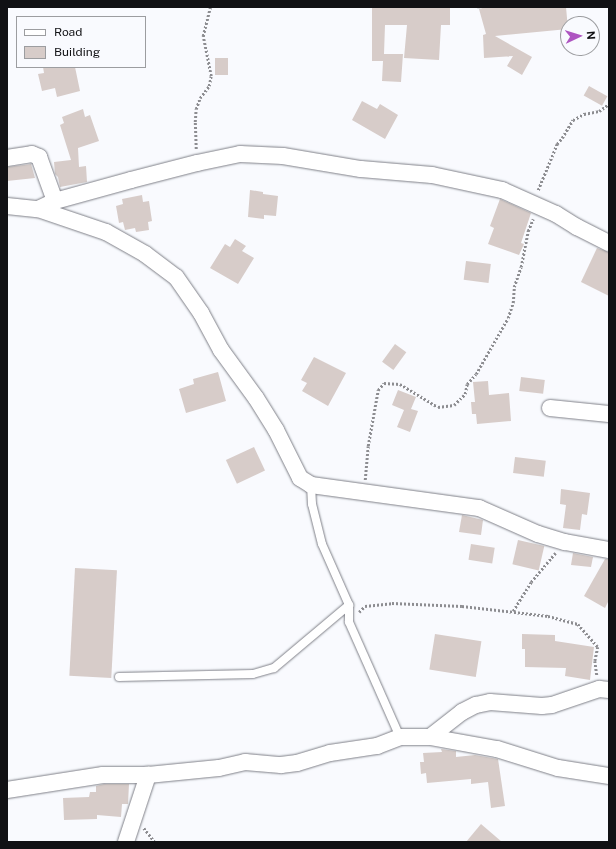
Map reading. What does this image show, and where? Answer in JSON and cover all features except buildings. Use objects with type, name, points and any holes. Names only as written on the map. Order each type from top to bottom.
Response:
[{"type":"street","points":[[7,158],[32,154],[39,157],[54,201]]},
{"type":"street","points":[[38,209],[54,201],[197,163],[240,154],[283,156],[361,169],[432,175],[502,190],[535,204],[609,243]]},
{"type":"street","points":[[7,206],[38,209],[106,232],[145,254],[176,277],[201,313],[221,350],[256,398],[276,430],[300,478],[311,485],[479,508],[538,534],[565,542],[609,550]]},
{"type":"street","points":[[550,408],[609,414]]},
{"type":"street","points":[[430,737],[462,712],[476,705],[490,702],[542,706],[552,705],[604,689]]},
{"type":"street","points":[[7,790],[104,775],[148,775],[219,768],[245,762],[281,764],[296,763],[330,753],[377,746],[400,737],[430,737],[497,749],[558,768],[609,776]]},
{"type":"street","points":[[126,842],[148,775]]},
{"type":"lane","points":[[311,485],[312,504],[322,544],[349,605],[349,622],[400,737]]},
{"type":"lane","points":[[119,677],[253,674],[274,668],[349,605]]},
{"type":"path","points":[[197,163],[194,122],[196,109],[200,98],[209,86],[211,76],[203,36],[210,7]]},
{"type":"path","points":[[363,492],[368,464],[368,446],[378,390],[384,383],[400,384],[438,407],[454,405],[465,394],[467,384],[476,374],[508,318],[513,303],[514,287],[521,267],[535,204],[557,144],[573,120],[584,114],[599,111],[609,104]]},
{"type":"path","points":[[513,611],[532,582],[565,542]]},
{"type":"path","points":[[349,622],[365,606],[392,604],[462,606],[548,616],[578,624],[598,647],[595,661],[604,689]]}]
